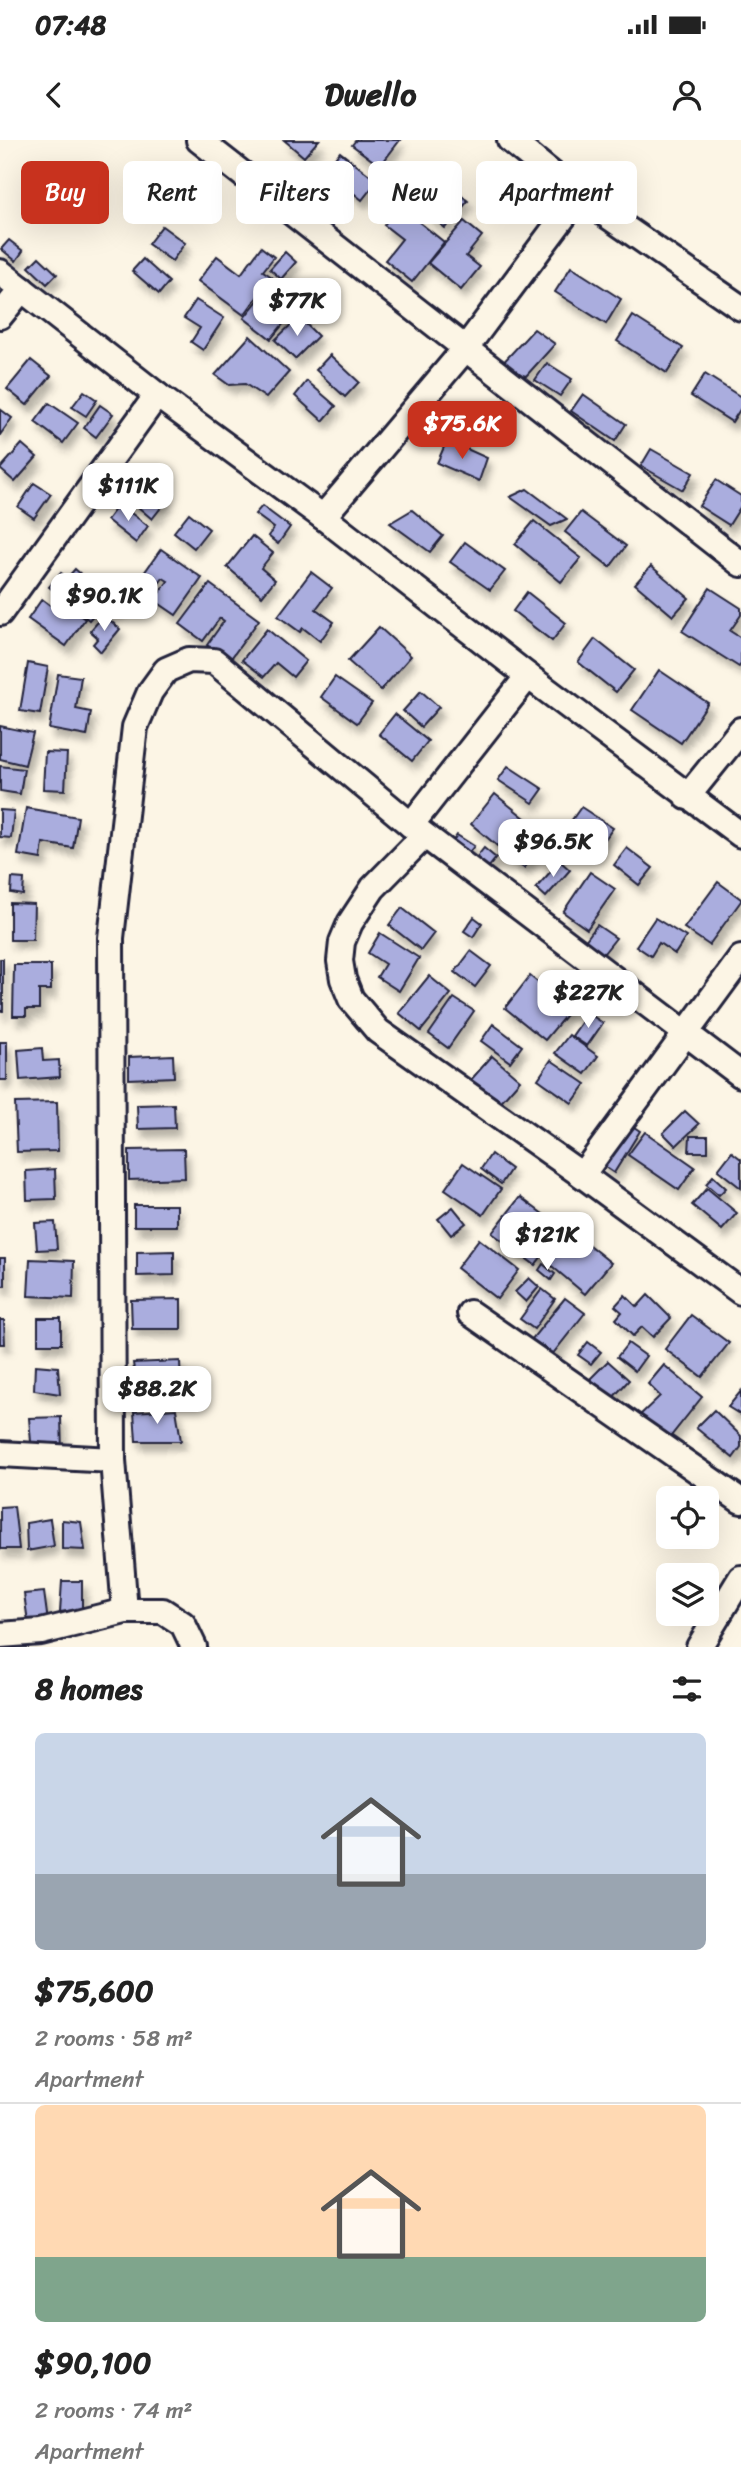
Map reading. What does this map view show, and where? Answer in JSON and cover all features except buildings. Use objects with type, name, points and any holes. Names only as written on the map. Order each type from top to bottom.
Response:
[{"type":"street","points":[[199,140],[741,564]]},
{"type":"street","points":[[510,140],[536,161]]},
{"type":"street","points":[[323,517],[465,349],[558,224]]},
{"type":"street","points":[[619,224],[741,309]]},
{"type":"street","points":[[0,272],[157,395],[323,517],[528,676],[741,835]]},
{"type":"street","points":[[0,316],[22,289]]},
{"type":"street","points":[[0,612],[157,395]]},
{"type":"street","points":[[125,1611],[113,1460],[111,938],[135,727],[150,692],[166,670],[188,660],[214,661],[417,831],[741,1075]]},
{"type":"street","points":[[528,676],[350,923],[342,942],[340,961],[343,979],[351,999],[378,1031],[582,1175],[741,1292]]},
{"type":"street","points":[[688,797],[741,730]]},
{"type":"street","points":[[582,1175],[741,958]]},
{"type":"street","points":[[470,1313],[741,1501]]},
{"type":"street","points":[[0,1454],[113,1460]]},
{"type":"street","points":[[699,1647],[741,1578]]},
{"type":"street","points":[[0,1635],[41,1640],[125,1611],[163,1611],[183,1624],[194,1647]]}]
